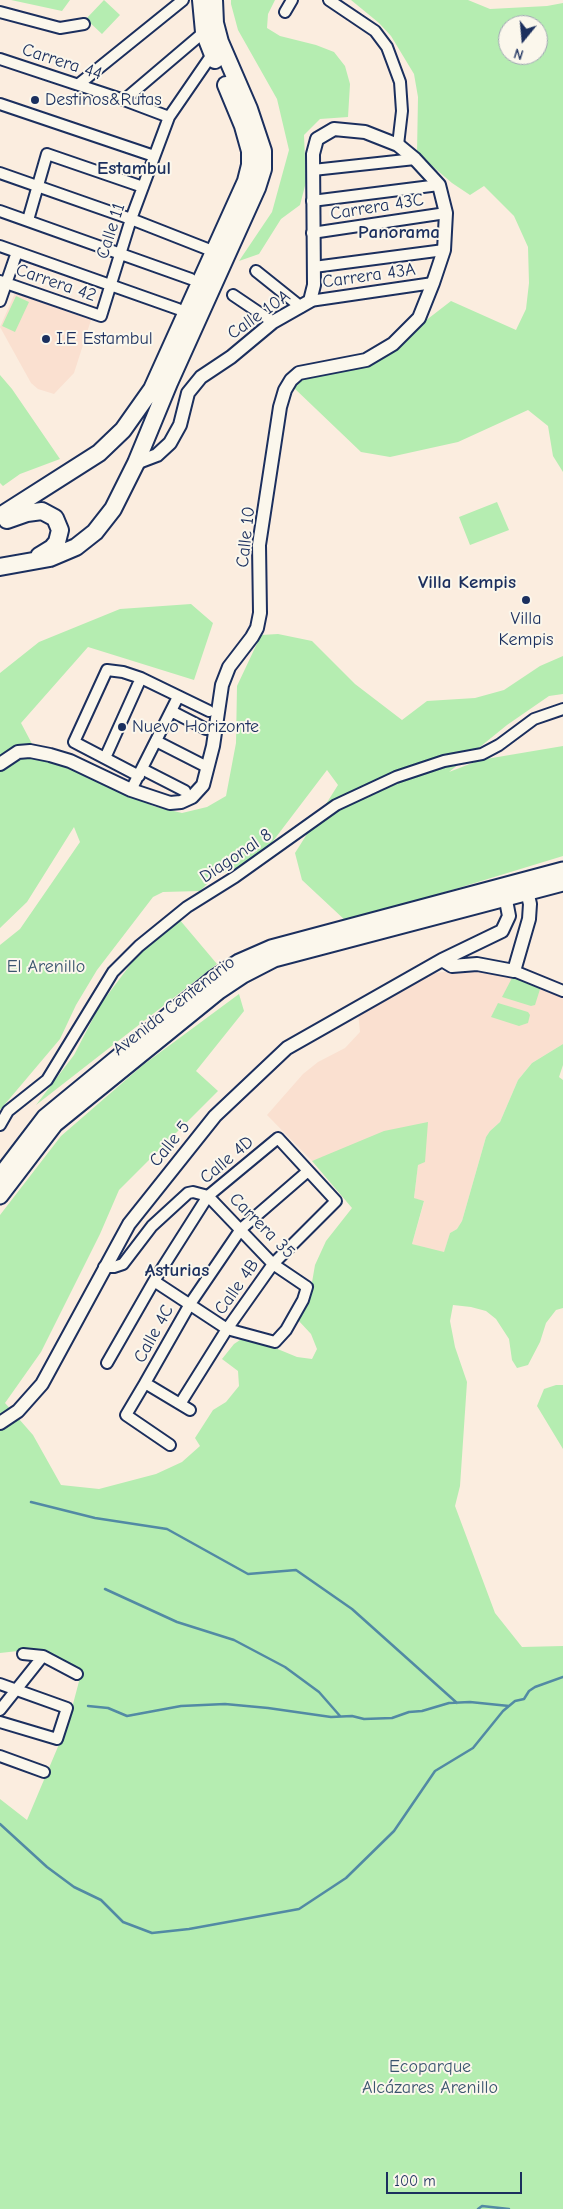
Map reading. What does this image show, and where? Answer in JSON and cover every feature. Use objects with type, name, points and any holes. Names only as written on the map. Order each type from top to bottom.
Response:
[{"type":"highway","points":[[0,516],[99,453],[123,430],[144,403],[155,384],[246,180],[250,165],[250,151],[243,126],[204,32],[201,0]]},
{"type":"highway","points":[[6,566],[50,558],[76,547],[95,532],[113,509],[136,463],[169,383],[257,188],[263,169],[263,151],[255,125],[220,42],[215,23],[214,0]]},
{"type":"highway","points":[[0,523],[26,513],[42,511],[55,518],[59,526],[60,536],[52,548],[38,556],[6,566]]},
{"type":"main road","name":"Avenida Centenario","points":[[0,1196],[55,1124],[219,991],[243,975],[274,959],[526,886],[563,870]]},
{"type":"main road","name":"Avenida Centenario","points":[[526,886],[563,884]]},
{"type":"main road","name":"Avenida Centenario","points":[[0,1176],[45,1118],[224,971],[254,954],[271,948],[505,892]]},
{"type":"street","points":[[79,84],[183,0]]},
{"type":"street","points":[[285,12],[292,0]]},
{"type":"street","points":[[329,0],[376,31],[387,46],[400,82],[402,111],[398,145]]},
{"type":"street","points":[[0,12],[60,28],[84,24]]},
{"type":"street","points":[[124,100],[204,32]]},
{"type":"street","name":"Calle 11","points":[[101,316],[131,219],[170,117],[213,53]]},
{"type":"street","name":"Carrera 44","points":[[0,59],[79,84],[170,117]]},
{"type":"street","points":[[0,104],[154,156]]},
{"type":"street","name":"Calle 10","points":[[0,764],[18,752],[30,750],[70,761],[131,790],[170,803],[181,802],[192,797],[203,785],[213,746],[222,685],[229,667],[257,628],[260,613],[260,539],[280,407],[288,385],[299,373],[366,360],[393,344],[419,318],[444,250],[446,213],[439,185],[415,158],[398,145],[365,132],[334,129],[317,139],[313,154]]},
{"type":"street","points":[[28,220],[47,154],[143,187]]},
{"type":"street","name":"Calle 10A","points":[[136,463],[156,454],[170,443],[180,426],[188,394],[201,376],[231,357],[273,322],[306,304],[314,285],[312,233],[313,154]]},
{"type":"street","points":[[313,170],[415,158]]},
{"type":"street","points":[[0,173],[131,219],[215,252]]},
{"type":"street","points":[[312,201],[439,185]]},
{"type":"street","points":[[0,211],[191,279]]},
{"type":"street","name":"Carrera 43C","points":[[312,233],[446,213]]},
{"type":"street","points":[[0,246],[112,284],[178,309]]},
{"type":"street","points":[[314,267],[444,250]]},
{"type":"street","points":[[0,301],[3,282],[17,252]]},
{"type":"street","points":[[256,271],[306,304]]},
{"type":"street","name":"Carrera 42","points":[[3,282],[101,316]]},
{"type":"street","name":"Carrera 43A","points":[[306,304],[433,283]]},
{"type":"street","points":[[233,295],[273,322]]},
{"type":"street","points":[[185,791],[105,758],[74,742],[107,670],[123,672],[141,678],[209,712]]},
{"type":"street","points":[[105,758],[141,678]]},
{"type":"street","points":[[131,790],[178,697]]},
{"type":"street","name":"Diagonal 8","points":[[0,1125],[8,1111],[47,1080],[113,972],[139,946],[187,907],[235,877],[336,806],[396,777],[444,761],[482,754],[500,745],[534,720],[563,709]]},
{"type":"street","points":[[171,711],[206,729]]},
{"type":"street","points":[[156,741],[207,767]]},
{"type":"street","points":[[514,971],[529,919],[526,886]]},
{"type":"street","name":"Calle 5","points":[[0,1423],[18,1411],[42,1384],[104,1267],[139,1210],[215,1116],[287,1048],[442,960],[502,931],[509,916],[505,892]]},
{"type":"street","points":[[442,960],[452,966],[477,964],[514,971],[563,991]]},
{"type":"street","name":"Calle 4D","points":[[107,1363],[154,1281],[208,1196],[278,1138],[308,1172]]},
{"type":"street","name":"Calle 4B","points":[[146,1381],[185,1407],[227,1329],[273,1264],[336,1201],[308,1172]]},
{"type":"street","name":"Calle 4C","points":[[170,1445],[126,1415],[190,1304],[241,1229],[308,1172]]},
{"type":"street","name":"Carrera 35","points":[[104,1267],[114,1268],[122,1264],[152,1226],[188,1193],[193,1192],[208,1196],[273,1264],[307,1287],[303,1300],[286,1330],[275,1342],[227,1329]]},
{"type":"street","points":[[154,1281],[227,1329]]},
{"type":"street","points":[[23,1654],[43,1656],[77,1674]]},
{"type":"street","points":[[0,1710],[43,1656]]},
{"type":"street","points":[[0,1684],[68,1708],[57,1739],[0,1722]]},
{"type":"street","points":[[0,1756],[44,1772]]},
{"type":"shaded area","name":"I.E Estambul","points":[[15,293],[91,320],[74,373],[54,394],[38,389],[31,383],[0,327]]},
{"type":"shaded area","points":[[470,969],[501,971],[563,995],[563,1044],[532,1063],[518,1080],[500,1122],[486,1137],[462,1221],[457,1229],[450,1233],[444,1253],[412,1244],[424,1202],[414,1198],[418,1165],[344,1149],[312,1161],[267,1115],[303,1074],[318,1062],[345,1048],[360,1032],[358,1012],[427,974]]},
{"type":"green space","points":[[11,0],[70,0],[62,11]]},
{"type":"green space","points":[[104,0],[120,15],[102,34],[86,19]]},
{"type":"green space","points":[[231,0],[275,0],[268,14],[267,28],[280,36],[316,45],[334,52],[345,66],[350,84],[348,117],[320,119],[304,135],[306,182],[300,205],[281,219],[259,254],[239,261],[272,212],[289,150],[277,99],[238,30]]},
{"type":"green space","points":[[351,0],[468,0],[490,9],[547,6],[563,3],[563,472],[553,456],[548,426],[528,410],[458,442],[390,457],[361,452],[293,387],[309,373],[394,345],[451,301],[516,330],[526,309],[529,283],[528,247],[514,216],[484,186],[470,195],[452,183],[417,153],[418,97],[414,74],[391,36],[379,23]]},
{"type":"green space","points":[[16,296],[29,302],[15,332],[2,326]]},
{"type":"green space","points":[[0,375],[12,389],[60,459],[20,474],[3,486],[0,483]]},
{"type":"green space","points":[[497,502],[509,530],[470,545],[459,517]]},
{"type":"green space","name":"El Arenillo","points":[[191,604],[213,623],[194,680],[88,647],[21,723],[40,759],[77,770],[153,806],[182,813],[207,807],[226,796],[236,743],[237,686],[261,635],[278,634],[312,641],[355,684],[402,720],[427,701],[475,698],[504,690],[540,666],[563,656],[563,694],[549,696],[507,725],[449,772],[480,760],[563,746],[563,856],[347,922],[302,880],[295,853],[338,785],[327,770],[267,849],[235,870],[217,874],[200,891],[163,892],[153,897],[97,970],[76,1005],[60,1039],[0,1110],[0,945],[20,929],[80,842],[74,827],[27,902],[0,928],[0,673],[39,642],[120,609]]},
{"type":"green space","points":[[179,919],[217,964],[36,1105],[74,1055],[100,1005],[139,953]]},
{"type":"green space","points":[[513,976],[541,986],[535,1005],[531,1006],[502,997]]},
{"type":"green space","name":"Ecoparque Alcázares Arenillo","points":[[239,994],[244,1011],[196,1071],[218,1091],[119,1190],[100,1234],[41,1352],[5,1403],[33,1435],[61,1485],[99,1489],[156,1474],[182,1462],[200,1446],[195,1438],[213,1410],[226,1402],[239,1386],[238,1371],[222,1359],[234,1344],[246,1336],[297,1357],[312,1359],[317,1349],[311,1334],[298,1320],[310,1294],[315,1265],[326,1241],[352,1208],[312,1161],[384,1131],[428,1122],[425,1162],[418,1165],[414,1198],[424,1201],[412,1244],[444,1252],[450,1233],[457,1229],[462,1221],[486,1137],[500,1122],[518,1080],[532,1063],[563,1044],[563,1065],[559,1077],[563,1080],[563,1308],[556,1310],[546,1323],[540,1342],[528,1365],[517,1368],[512,1360],[509,1339],[496,1319],[486,1311],[453,1305],[450,1321],[455,1347],[467,1382],[460,1486],[455,1506],[495,1613],[522,1647],[563,1646],[563,2209],[0,2209],[0,1799],[27,1820],[68,1723],[82,1670],[52,1655],[18,1651],[0,1653],[0,1215],[61,1136],[143,1065]]},
{"type":"green space","points":[[498,1003],[528,1012],[530,1015],[528,1023],[519,1026],[491,1017]]},
{"type":"green space","points":[[563,1385],[563,1449],[537,1406],[544,1389]]},
{"type":"waterway","points":[[31,1502],[95,1518],[167,1529],[248,1574],[296,1570],[352,1609],[457,1703]]},
{"type":"waterway","points":[[105,1589],[177,1622],[234,1640],[285,1667],[319,1692],[340,1716]]},
{"type":"waterway","points":[[0,1824],[47,1867],[74,1887],[101,1900],[123,1922],[152,1933],[189,1929],[299,1909],[346,1878],[394,1831],[435,1771],[473,1748],[503,1711],[515,1701],[524,1699],[529,1691],[535,1687],[563,1677]]},
{"type":"waterway","points":[[88,1706],[108,1708],[127,1716],[181,1706],[225,1704],[331,1717],[352,1716],[364,1719],[392,1718],[449,1703],[470,1702],[509,1706]]},
{"type":"waterway","points":[[478,2209],[482,2206],[509,2209]]},
{"type":"place","name":"Destinos&Rutas","points":[[35,100]]},
{"type":"place","name":"I.E Estambul","points":[[46,339]]},
{"type":"place","name":"Villa Kempis","points":[[526,600]]},
{"type":"place","name":"Nuevo Horizonte","points":[[122,727]]},
{"type":"district","name":"Estambul","points":[[134,169]]},
{"type":"district","name":"Panorama","points":[[399,233]]},
{"type":"district","name":"Villa Kempis","points":[[467,583]]},
{"type":"district","name":"Asturias","points":[[177,1271]]}]
